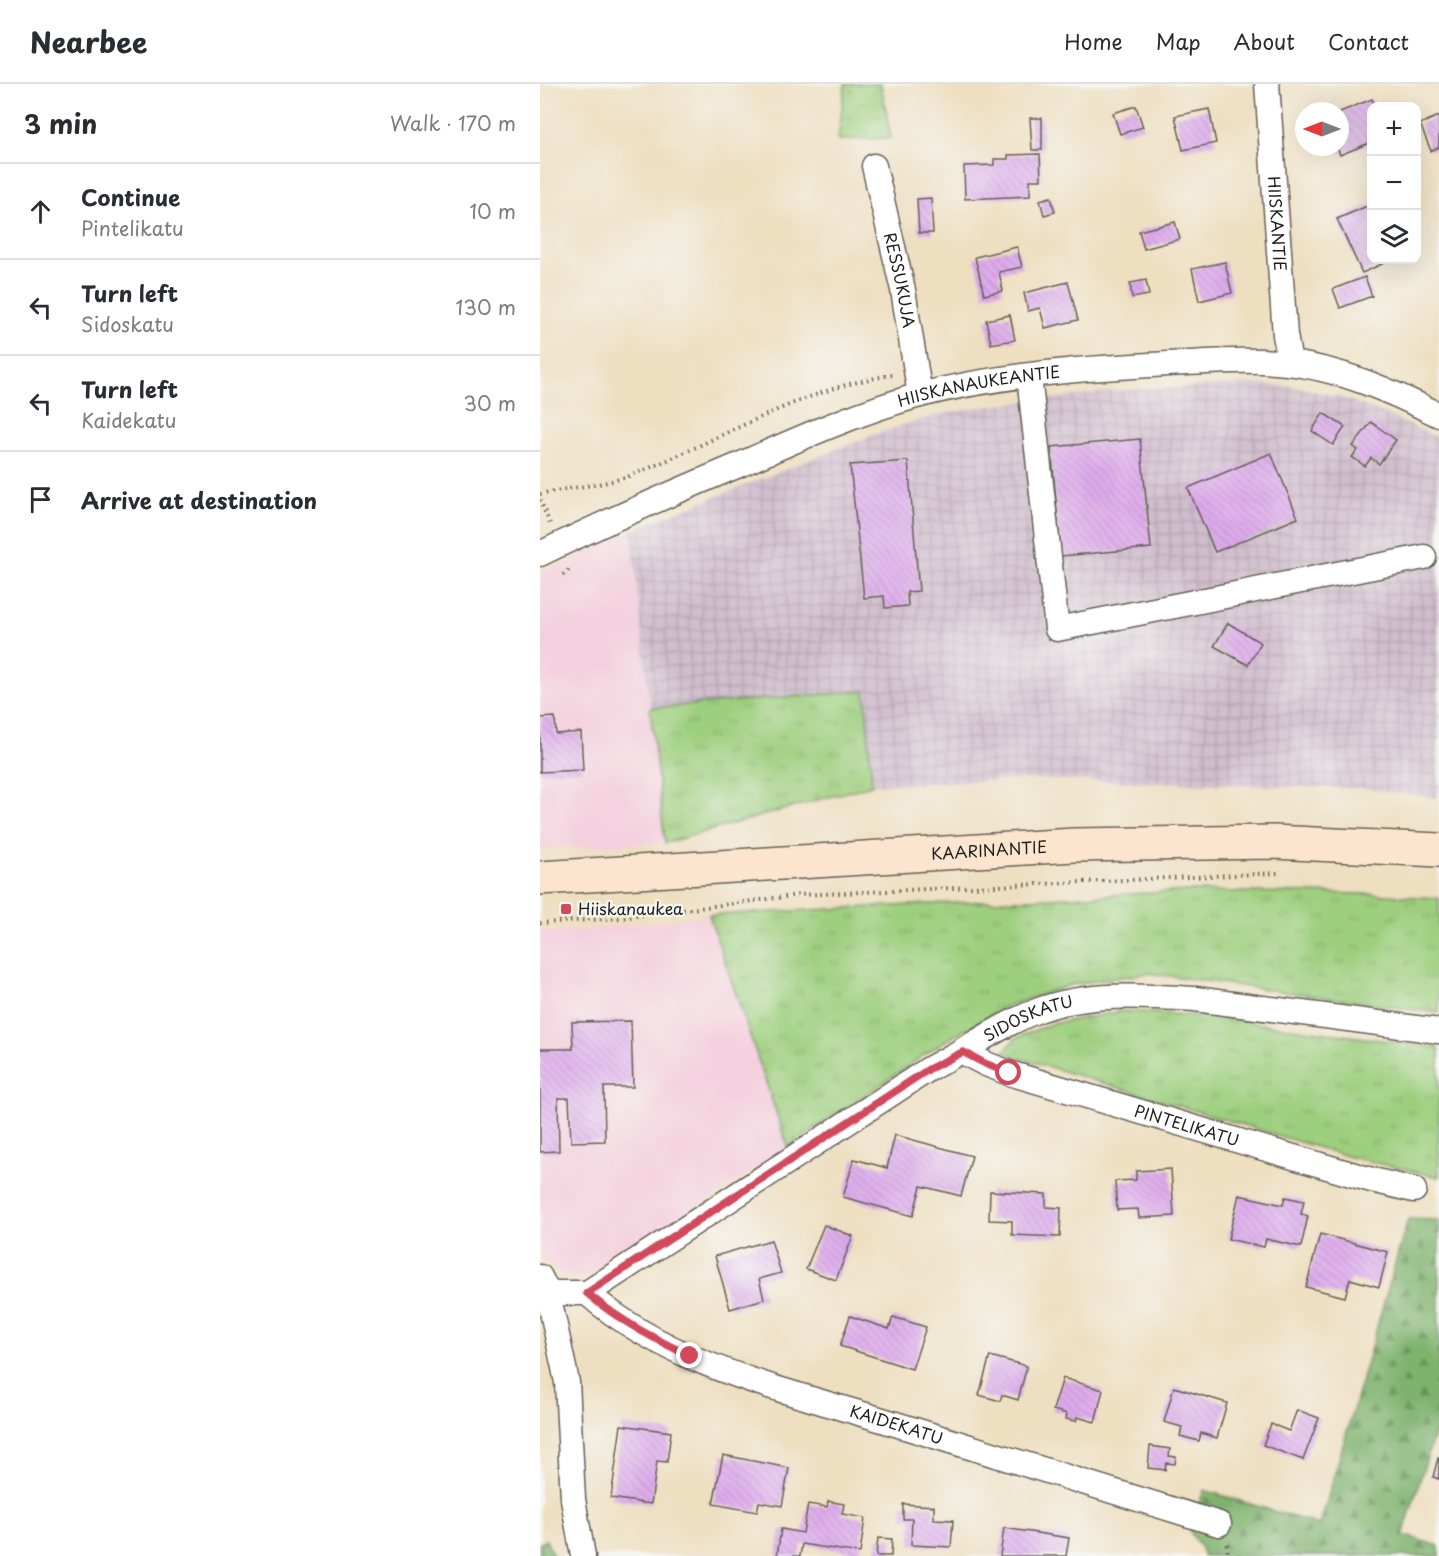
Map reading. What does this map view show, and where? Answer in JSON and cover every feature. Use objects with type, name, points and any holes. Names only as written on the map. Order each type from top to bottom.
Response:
[{"type":"main road","name":"KAARINANTIE","points":[[540,878],[1074,845],[1273,842],[1439,850]]},
{"type":"street","name":"HIISKANTIE","points":[[1268,84],[1285,335],[1290,363]]},
{"type":"street","name":"RESSUKUJA","points":[[874,166],[903,290],[920,395]]},
{"type":"street","name":"HIISKANAUKEANTIE","points":[[540,554],[811,434],[920,395],[971,384],[1113,367],[1248,360],[1290,363],[1339,374],[1381,389],[1439,415]]},
{"type":"street","points":[[1029,376],[1057,629],[1424,557]]},
{"type":"street","name":"SIDOSKATU","points":[[587,1293],[929,1069],[963,1052],[1004,1026],[1041,1009],[1079,1001],[1156,996],[1195,999],[1439,1031]]},
{"type":"street","name":"PINTELIKATU","points":[[963,1052],[1009,1073],[1368,1179],[1414,1190]]},
{"type":"street","points":[[583,1556],[573,1499],[567,1382],[544,1285],[587,1293]]},
{"type":"street","name":"KAIDEKATU","points":[[587,1293],[608,1311],[656,1340],[747,1378],[1219,1524]]},
{"type":"path","points":[[540,923],[621,918],[799,895],[1289,873]]},
{"type":"shaded area","points":[[1250,384],[1292,386],[1340,397],[1439,438],[1439,790],[1437,798],[1360,788],[1028,779],[872,785],[865,691],[650,708],[631,530],[870,436],[922,419],[972,408],[1115,391]]},
{"type":"shaded area","points":[[631,530],[665,843],[540,849],[540,574]]},
{"type":"shaded area","points":[[709,915],[788,1147],[605,1272],[572,1278],[561,1273],[543,1260],[540,1255],[540,932],[592,929]]},
{"type":"green space","points":[[845,84],[881,84],[891,138],[838,140]]},
{"type":"green space","points":[[865,691],[872,785],[665,843],[650,708]]},
{"type":"green space","points":[[1188,891],[1367,894],[1439,898],[1439,1013],[1148,973],[1070,985],[1007,1006],[942,1043],[788,1147],[709,915]]},
{"type":"green space","points":[[1122,1011],[1202,1016],[1439,1048],[1439,1177],[1350,1157],[1003,1053],[1016,1038],[1051,1024]]},
{"type":"green space","points":[[1408,1219],[1439,1220],[1439,1419],[1403,1535],[1439,1546],[1439,1556],[1203,1556],[1202,1550],[1190,1531],[1204,1490],[1320,1525]]},
{"type":"green space","points":[[546,1540],[553,1556],[540,1556],[540,1543]]},
{"type":"building","points":[[1372,99],[1373,102],[1367,102],[1367,144],[1349,151],[1349,108]]},
{"type":"building","points":[[1136,106],[1143,127],[1120,134],[1113,113]]},
{"type":"building","points":[[1209,109],[1216,143],[1183,150],[1175,116]]},
{"type":"building","points":[[1439,116],[1439,147],[1431,151],[1421,124]]},
{"type":"building","points":[[1030,118],[1042,118],[1042,150],[1032,150]]},
{"type":"building","points":[[1040,154],[1041,180],[1030,180],[1030,196],[965,199],[964,166],[994,165],[994,159],[1008,159],[1008,155]]},
{"type":"building","points":[[1051,197],[1055,212],[1044,215],[1040,200]]},
{"type":"building","points":[[931,198],[933,233],[919,233],[917,199]]},
{"type":"building","points":[[1367,206],[1367,264],[1382,264],[1362,273],[1337,219]]},
{"type":"building","points":[[1175,222],[1180,239],[1144,249],[1139,231]]},
{"type":"building","points":[[1017,247],[1022,267],[999,272],[1003,291],[984,295],[975,257]]},
{"type":"building","points":[[1225,262],[1232,293],[1199,301],[1192,269]]},
{"type":"building","points":[[1365,277],[1372,296],[1340,308],[1333,289]]},
{"type":"building","points":[[1146,280],[1149,295],[1132,298],[1130,283]]},
{"type":"building","points":[[1068,282],[1078,320],[1045,328],[1040,308],[1028,311],[1024,293]]},
{"type":"building","points":[[1010,315],[1015,340],[991,344],[986,320]]},
{"type":"building","points":[[1323,413],[1345,427],[1333,445],[1312,431]]},
{"type":"building","points":[[1371,422],[1396,440],[1379,464],[1371,458],[1365,466],[1352,457],[1358,450],[1353,446]]},
{"type":"building","points":[[1140,439],[1151,548],[1061,556],[1051,447]]},
{"type":"building","points":[[1271,453],[1298,518],[1215,552],[1188,488]]},
{"type":"building","points":[[908,461],[919,591],[907,592],[908,606],[885,608],[884,596],[864,598],[850,465]]},
{"type":"building","points":[[1228,623],[1261,643],[1248,665],[1214,646]]},
{"type":"building","points":[[555,717],[556,734],[581,732],[583,770],[540,772],[540,718]]},
{"type":"building","points":[[631,1021],[633,1087],[604,1087],[605,1141],[571,1142],[569,1098],[558,1098],[559,1151],[540,1152],[540,1049],[573,1049],[572,1022]]},
{"type":"building","points":[[895,1135],[972,1156],[961,1196],[921,1186],[913,1216],[843,1197],[854,1159],[887,1168]]},
{"type":"building","points":[[1171,1169],[1174,1216],[1139,1218],[1138,1209],[1117,1210],[1115,1181],[1136,1180],[1136,1171]]},
{"type":"building","points":[[990,1191],[1046,1194],[1046,1207],[1061,1208],[1060,1237],[1012,1235],[1012,1221],[989,1220]]},
{"type":"building","points":[[1239,1195],[1283,1205],[1285,1197],[1304,1201],[1301,1214],[1308,1216],[1301,1247],[1266,1239],[1264,1247],[1228,1239]]},
{"type":"building","points":[[824,1225],[853,1236],[836,1280],[806,1269]]},
{"type":"building","points":[[1320,1234],[1388,1252],[1379,1287],[1350,1279],[1345,1297],[1306,1287]]},
{"type":"building","points":[[771,1240],[781,1273],[759,1279],[764,1299],[730,1309],[715,1256]]},
{"type":"building","points":[[850,1316],[889,1329],[893,1317],[926,1327],[912,1369],[840,1346]]},
{"type":"building","points":[[990,1356],[1027,1366],[1018,1400],[1002,1395],[1000,1401],[979,1395]]},
{"type":"building","points":[[1063,1378],[1103,1390],[1095,1422],[1077,1417],[1076,1421],[1066,1419],[1067,1414],[1053,1410]]},
{"type":"building","points":[[1174,1387],[1227,1403],[1217,1438],[1201,1433],[1199,1441],[1180,1436],[1182,1427],[1164,1422]]},
{"type":"building","points":[[1297,1410],[1319,1418],[1303,1460],[1263,1445],[1271,1424],[1289,1431]]},
{"type":"building","points":[[621,1425],[671,1432],[667,1462],[657,1461],[651,1504],[611,1498]]},
{"type":"building","points":[[1150,1446],[1170,1449],[1169,1456],[1176,1457],[1175,1464],[1166,1463],[1165,1470],[1148,1468]]},
{"type":"building","points":[[723,1455],[789,1468],[782,1506],[759,1502],[757,1512],[713,1504]]},
{"type":"building","points":[[1439,1458],[1439,1479],[1433,1477]]},
{"type":"building","points":[[828,1501],[844,1504],[842,1514],[865,1518],[860,1553],[802,1544],[800,1556],[777,1556],[781,1529],[803,1533],[808,1504],[827,1507]]},
{"type":"building","points":[[903,1504],[934,1506],[934,1519],[953,1520],[951,1547],[911,1545],[912,1519],[903,1519]]},
{"type":"building","points":[[1004,1528],[1069,1538],[1066,1556],[1000,1556]]},
{"type":"building","points":[[878,1538],[892,1539],[891,1556],[876,1556]]},
{"type":"place","name":"Hiiskanaukea","points":[[566,909]]},
{"type":"route","points":[[690,1356],[656,1340],[608,1311],[587,1293],[929,1069],[963,1052],[1009,1073]]}]
